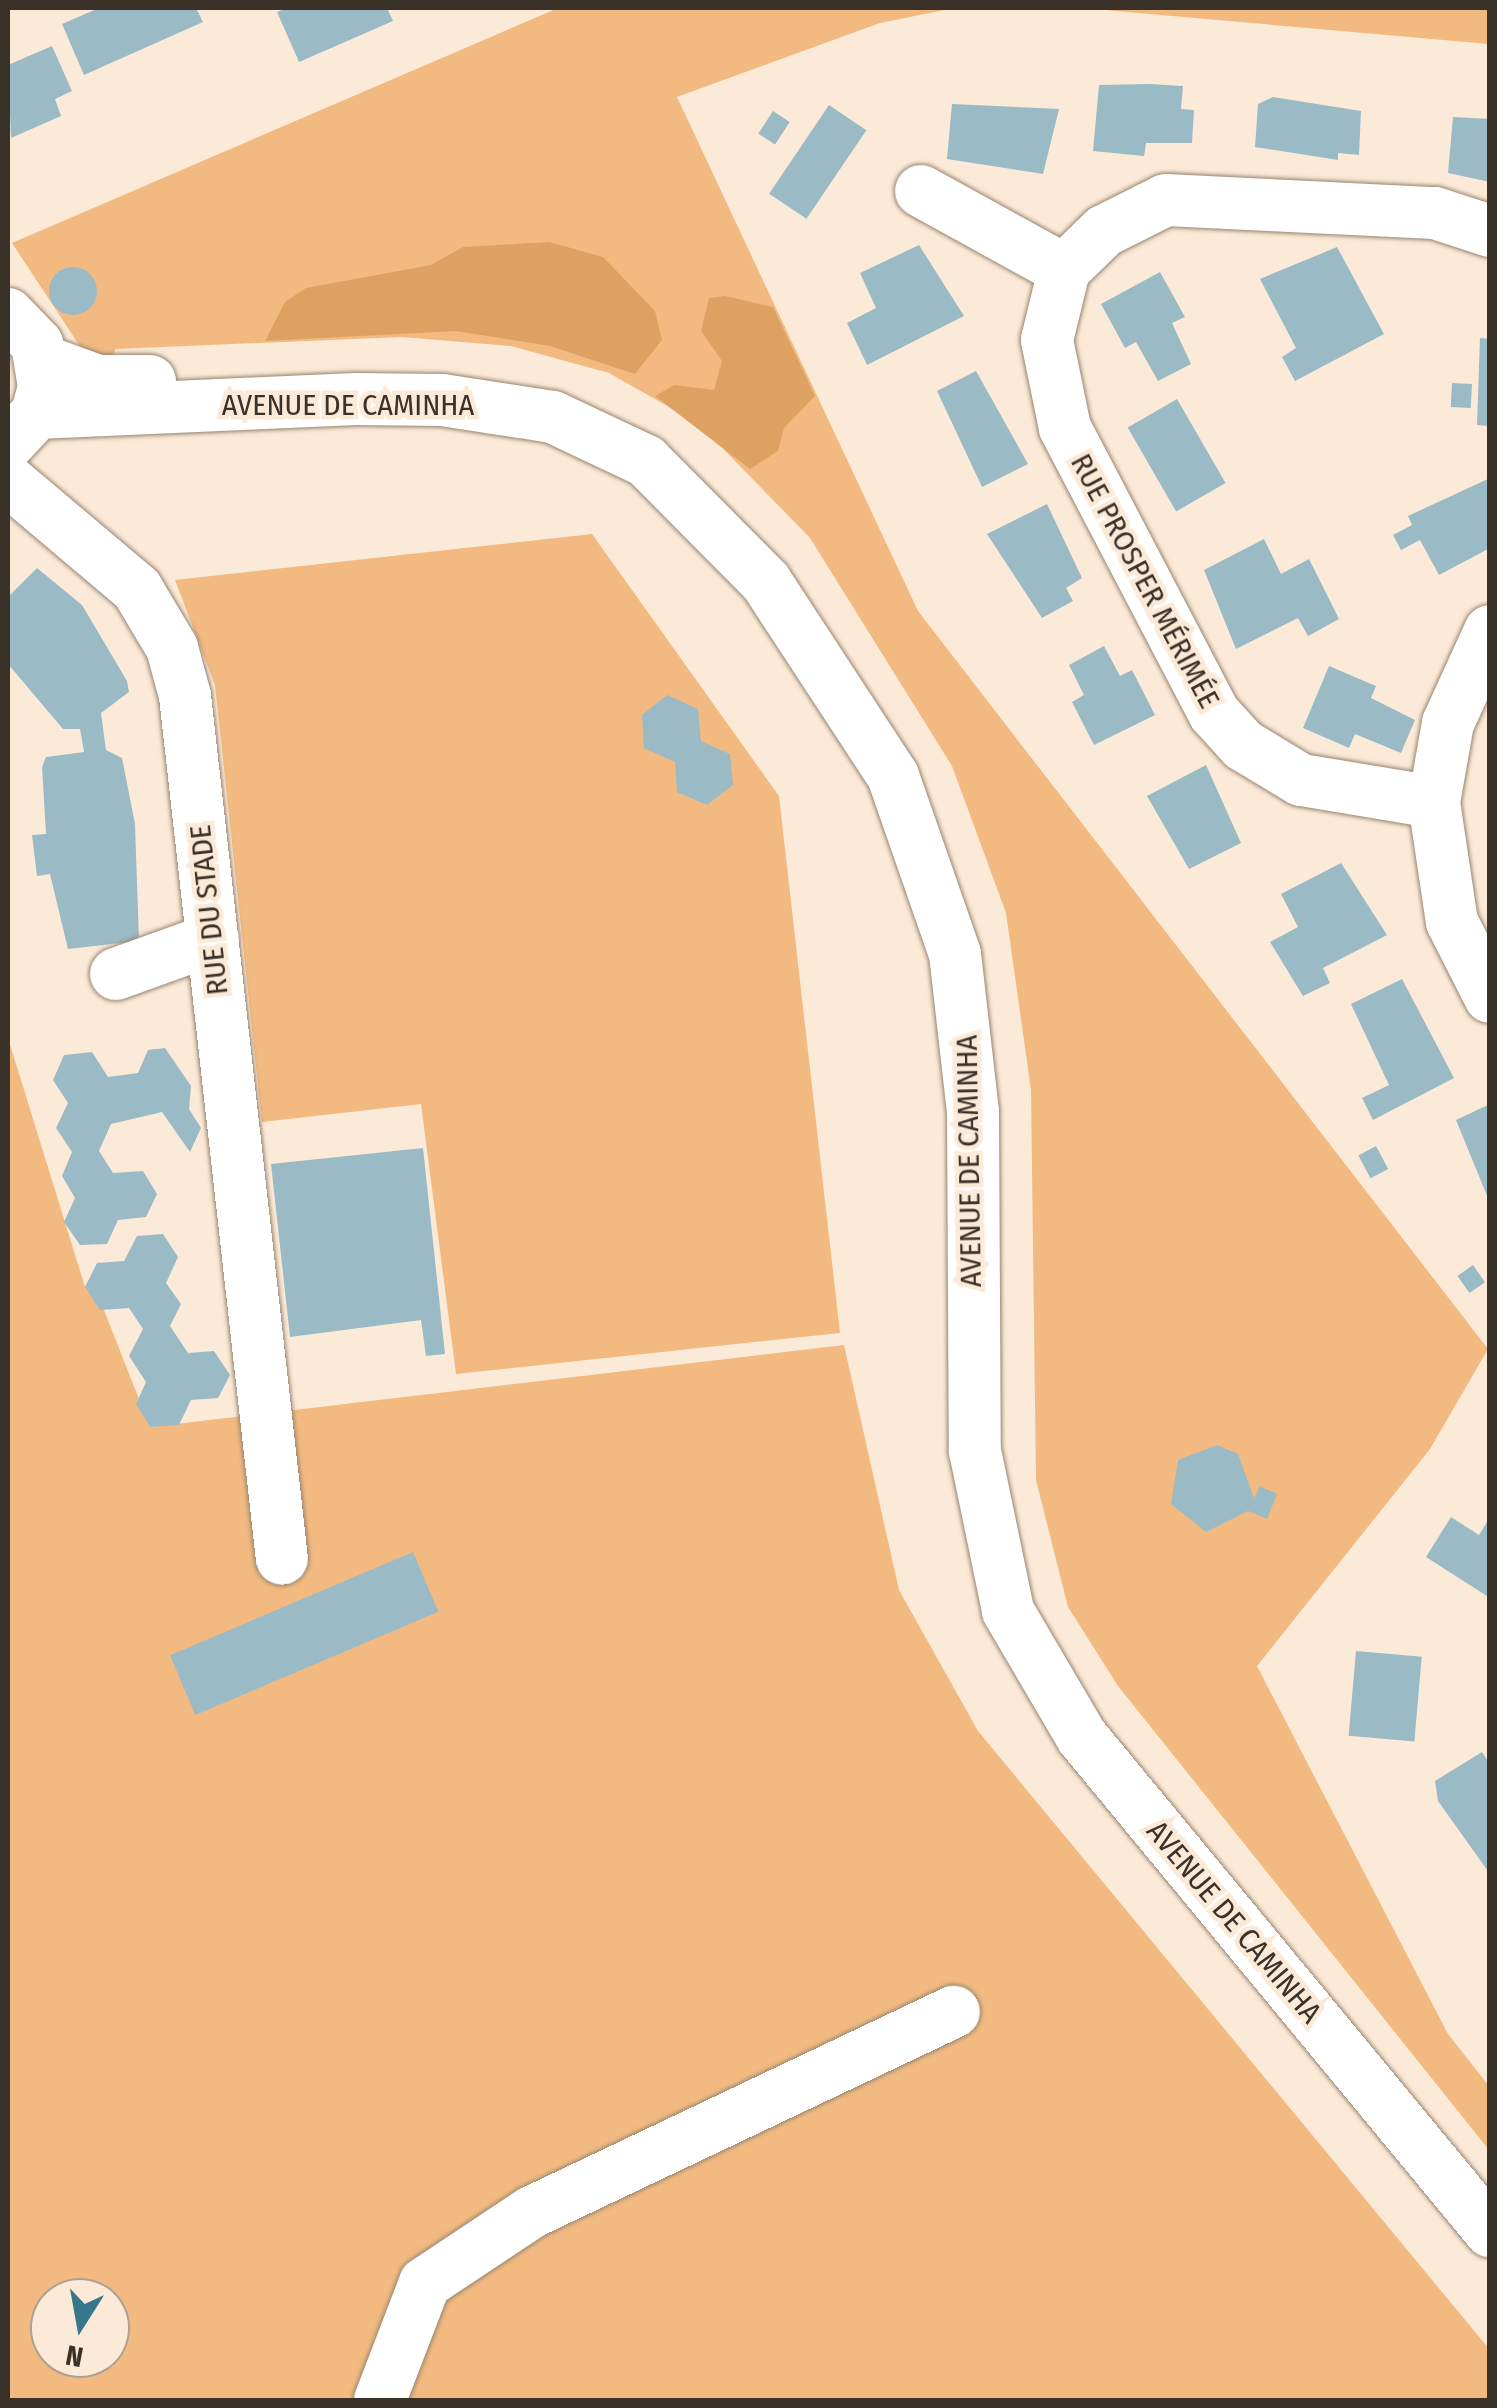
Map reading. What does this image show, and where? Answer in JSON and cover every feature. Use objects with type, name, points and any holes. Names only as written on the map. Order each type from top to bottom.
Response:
[{"type":"street","points":[[921,192],[1064,270],[1134,212],[1185,198],[1435,213],[1490,231]]},
{"type":"street","name":"RUE PROSPER MÉRIMÉE","points":[[1064,270],[1047,340],[1052,397],[1214,713],[1243,745],[1301,780],[1434,802]]},
{"type":"street","points":[[8,314],[43,362],[22,428]]},
{"type":"street","name":"AVENUE DE CAMINHA","points":[[43,362],[98,381],[431,370],[571,390],[698,462],[784,557],[894,714],[969,892],[990,986],[1002,1118],[1008,1481],[1042,1614],[1109,1724],[1490,2186]]},
{"type":"street","name":"AVENUE DE CAMINHA","points":[[22,428],[390,399],[553,418],[646,461],[766,582],[894,776],[955,954],[973,1112],[975,1451],[1008,1611],[1094,1751],[1490,2231]]},
{"type":"street","name":"RUE DU STADE","points":[[8,480],[106,555],[172,648],[212,940],[282,1558]]},
{"type":"street","points":[[1490,630],[1448,723],[1434,802],[1452,922],[1490,996]]},
{"type":"street","points":[[116,974],[212,940]]},
{"type":"street","points":[[380,2400],[425,2283],[532,2212],[954,2012]]},
{"type":"shaded area","points":[[558,8],[954,8],[880,23],[677,97],[918,611],[1488,1349],[1430,1449],[1257,1666],[1448,2034],[1489,2086],[1489,2150],[1118,1686],[1068,1607],[1036,1480],[1031,1090],[1006,913],[952,766],[810,538],[699,424],[609,373],[511,346],[402,337],[115,349],[114,359],[81,348],[12,243]]},
{"type":"shaded area","points":[[1081,8],[1489,8],[1489,44]]},
{"type":"shaded area","points":[[549,242],[603,257],[655,311],[662,340],[635,374],[550,346],[456,331],[265,341],[285,302],[306,288],[431,265],[463,247]]},
{"type":"shaded area","points":[[725,296],[773,307],[815,396],[784,428],[778,451],[750,469],[655,396],[674,385],[714,390],[722,361],[701,331],[709,298]]},
{"type":"shaded area","points":[[592,534],[779,796],[840,1333],[456,1374],[421,1104],[262,1122],[215,685],[175,580]]},
{"type":"shaded area","points":[[8,1038],[85,1287],[104,1310],[150,1427],[844,1345],[899,1590],[978,1731],[1490,2350],[1489,2400],[8,2400]]},
{"type":"building","points":[[99,8],[196,8],[203,22],[84,75],[62,24]]},
{"type":"building","points":[[287,8],[387,8],[393,21],[299,62],[277,12]]},
{"type":"building","points":[[52,46],[72,91],[55,99],[61,116],[11,138],[8,65]]},
{"type":"building","points":[[1099,85],[1183,86],[1181,109],[1194,110],[1192,143],[1146,143],[1144,156],[1093,151]]},
{"type":"building","points":[[1273,97],[1361,111],[1359,155],[1338,153],[1338,160],[1255,147],[1258,104]]},
{"type":"building","points":[[952,104],[1059,109],[1043,174],[947,159]]},
{"type":"building","points":[[829,105],[866,130],[806,219],[769,194]]},
{"type":"building","points":[[773,111],[790,122],[775,145],[758,134]]},
{"type":"building","points":[[1453,117],[1490,119],[1490,182],[1448,173]]},
{"type":"building","points":[[919,245],[964,316],[867,365],[847,323],[876,308],[860,273]]},
{"type":"building","points":[[1337,247],[1384,334],[1295,381],[1282,357],[1296,348],[1260,279]]},
{"type":"building","points":[[73,267],[90,274],[97,291],[90,308],[73,315],[56,308],[49,291],[56,274]]},
{"type":"building","points":[[1160,272],[1185,317],[1172,323],[1191,364],[1158,381],[1136,342],[1125,348],[1101,304]]},
{"type":"building","points":[[1480,338],[1490,339],[1490,426],[1477,425]]},
{"type":"building","points":[[976,371],[1028,464],[982,487],[937,391]]},
{"type":"building","points":[[1452,383],[1472,384],[1471,408],[1451,407]]},
{"type":"building","points":[[1177,399],[1226,483],[1176,512],[1128,428]]},
{"type":"building","points":[[1490,478],[1490,548],[1439,575],[1420,540],[1401,550],[1393,535],[1412,525],[1408,516]]},
{"type":"building","points":[[1047,504],[1082,578],[1066,588],[1073,601],[1042,618],[987,534]]},
{"type":"building","points":[[1264,539],[1281,574],[1309,559],[1339,619],[1308,636],[1298,618],[1236,649],[1204,570]]},
{"type":"building","points":[[37,568],[82,605],[127,681],[129,692],[101,713],[106,750],[122,758],[135,824],[139,941],[68,949],[50,874],[37,876],[32,835],[46,834],[42,767],[46,757],[84,752],[80,729],[63,729],[8,664],[8,597]]},
{"type":"building","points":[[1104,646],[1120,676],[1132,670],[1155,715],[1094,745],[1072,702],[1084,695],[1069,665]]},
{"type":"building","points":[[1329,666],[1376,686],[1371,698],[1415,720],[1401,753],[1355,734],[1349,748],[1303,728]]},
{"type":"building","points":[[667,695],[698,709],[701,741],[730,754],[733,785],[707,805],[677,792],[675,762],[644,748],[642,715]]},
{"type":"building","points":[[1206,765],[1241,843],[1189,869],[1147,796]]},
{"type":"building","points":[[1341,863],[1387,935],[1323,968],[1330,983],[1303,996],[1270,942],[1298,927],[1281,894]]},
{"type":"building","points":[[1402,979],[1454,1078],[1373,1120],[1362,1098],[1389,1085],[1351,1004]]},
{"type":"building","points":[[165,1048],[191,1086],[189,1109],[201,1128],[190,1152],[162,1112],[111,1124],[99,1151],[113,1173],[143,1171],[157,1194],[146,1217],[118,1220],[107,1244],[80,1245],[64,1222],[75,1198],[62,1176],[72,1152],[56,1128],[68,1103],[53,1080],[64,1055],[92,1052],[108,1077],[138,1073],[148,1050]]},
{"type":"building","points":[[1490,1104],[1490,1203],[1456,1120]]},
{"type":"building","points":[[1376,1146],[1388,1169],[1371,1178],[1358,1155]]},
{"type":"building","points":[[423,1148],[445,1354],[426,1356],[421,1320],[290,1337],[271,1164]]},
{"type":"building","points":[[163,1234],[178,1257],[166,1283],[181,1304],[170,1326],[188,1353],[214,1351],[230,1375],[218,1398],[191,1400],[179,1425],[150,1427],[136,1404],[146,1382],[129,1356],[143,1329],[129,1308],[100,1310],[85,1287],[97,1263],[124,1261],[137,1236]]},
{"type":"building","points":[[1473,1265],[1485,1282],[1469,1293],[1457,1276]]},
{"type":"building","points":[[1217,1445],[1238,1454],[1254,1498],[1260,1486],[1277,1494],[1267,1519],[1248,1511],[1206,1532],[1171,1504],[1178,1460]]},
{"type":"building","points":[[1451,1517],[1479,1535],[1490,1517],[1490,1598],[1426,1557]]},
{"type":"building","points":[[413,1552],[438,1612],[195,1715],[170,1655]]},
{"type":"building","points":[[1356,1651],[1422,1657],[1414,1741],[1349,1736]]},
{"type":"building","points":[[1482,1752],[1490,1764],[1490,1874],[1438,1801],[1435,1781]]}]
